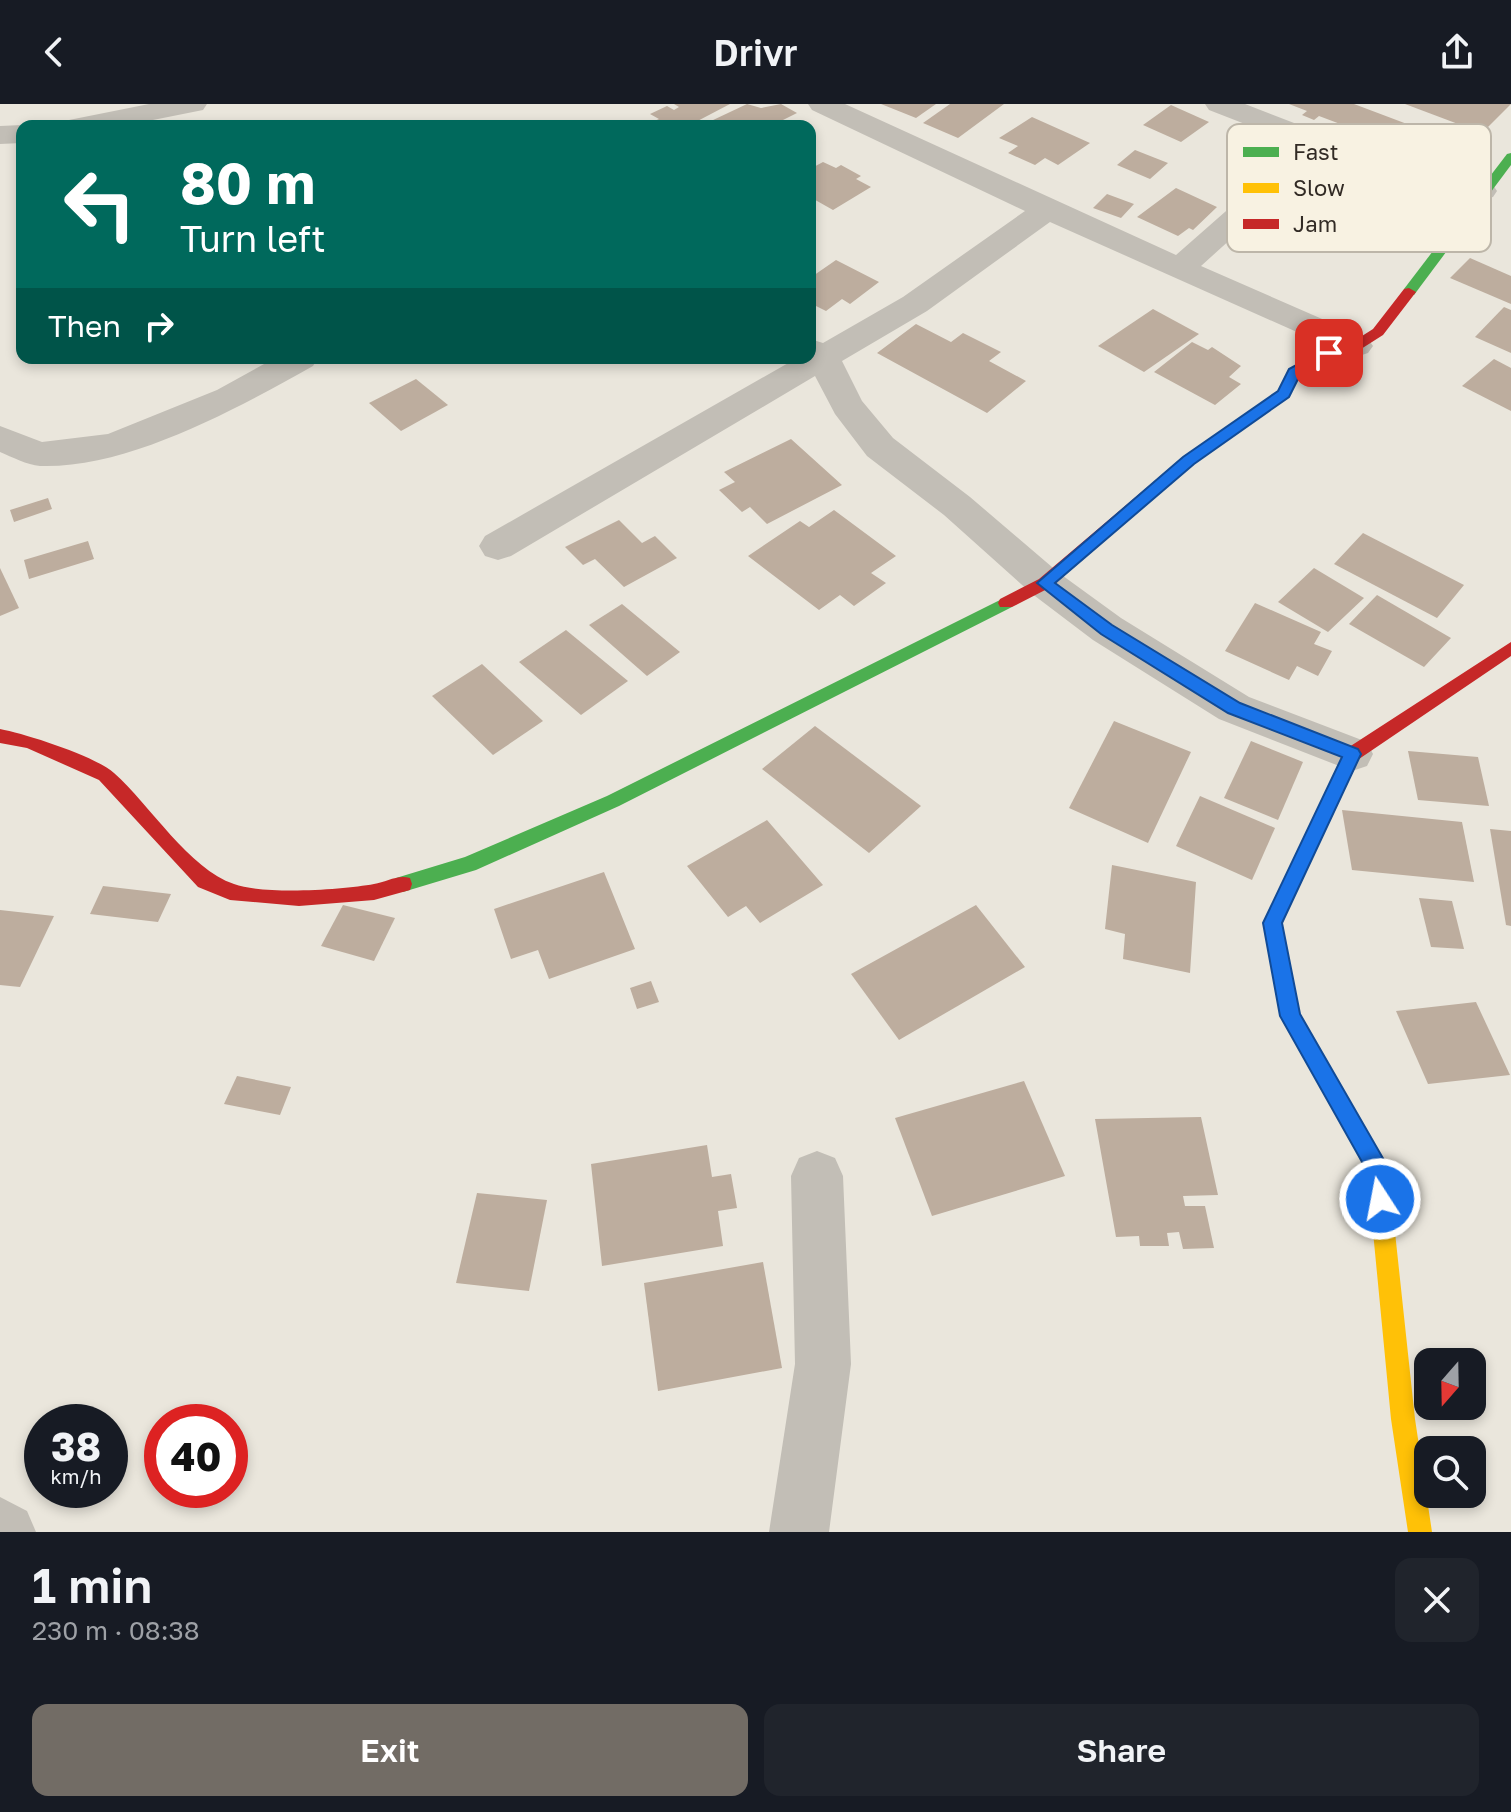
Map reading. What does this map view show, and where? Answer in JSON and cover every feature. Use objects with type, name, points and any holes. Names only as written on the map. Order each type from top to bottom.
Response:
[{"type":"street","points":[[110,120],[193,104]]},
{"type":"street","points":[[822,104],[1047,210],[1181,267],[1261,308],[1356,346]]},
{"type":"street","points":[[1219,104],[1271,124]]},
{"type":"street","points":[[1491,180],[1511,157]]},
{"type":"street","points":[[1047,210],[915,304],[816,354],[847,406],[880,447],[957,506],[1045,583],[1107,629],[1234,708],[1352,754]]},
{"type":"street","points":[[1181,267],[1227,226]]},
{"type":"street","points":[[0,736],[30,742],[105,775],[205,881],[237,894],[299,898],[374,892],[469,864],[613,801],[1045,583],[1189,460],[1284,394],[1294,372],[1329,353],[1356,346],[1378,332],[1441,252]]},
{"type":"street","points":[[0,438],[39,454],[113,445],[229,398],[290,364]]},
{"type":"street","points":[[498,546],[799,364]]},
{"type":"street","points":[[1420,1532],[1403,1419],[1377,1167],[1290,1016],[1273,923],[1352,754],[1511,648]]},
{"type":"street","points":[[799,1532],[823,1364],[817,1176]]},
{"type":"street","points":[[0,1527],[6,1532]]},
{"type":"building","points":[[674,104],[730,104],[699,120],[657,120],[659,119],[650,114],[667,106],[674,110],[679,107]]},
{"type":"building","points":[[747,104],[761,108],[781,104],[797,113],[783,120],[713,120]]},
{"type":"building","points":[[881,104],[936,104],[916,118]]},
{"type":"building","points":[[950,104],[1004,104],[958,138],[923,123]]},
{"type":"building","points":[[1289,104],[1354,104],[1407,124],[1340,124],[1319,116],[1314,120],[1302,115],[1307,111]]},
{"type":"building","points":[[1405,104],[1511,104],[1491,124],[1458,124]]},
{"type":"building","points":[[1171,105],[1209,122],[1181,142],[1143,125]]},
{"type":"building","points":[[1032,117],[1090,143],[1058,165],[1045,158],[1035,165],[1008,153],[1018,146],[999,138]]},
{"type":"building","points":[[1135,150],[1168,163],[1150,179],[1117,165]]},
{"type":"building","points":[[823,162],[836,168],[841,165],[861,176],[856,179],[871,187],[833,210],[816,200],[816,166]]},
{"type":"building","points":[[1176,188],[1217,207],[1193,230],[1189,228],[1178,236],[1137,217]]},
{"type":"building","points":[[1107,194],[1134,204],[1121,218],[1093,208]]},
{"type":"building","points":[[1470,258],[1511,276],[1511,304],[1450,278]]},
{"type":"building","points":[[836,260],[879,282],[850,304],[842,299],[826,311],[816,306],[816,274]]},
{"type":"building","points":[[1504,307],[1511,310],[1511,353],[1475,337]]},
{"type":"building","points":[[1153,309],[1199,334],[1144,372],[1098,346]]},
{"type":"building","points":[[916,324],[951,342],[963,333],[1001,352],[989,361],[1026,381],[987,413],[877,353]]},
{"type":"building","points":[[1192,342],[1208,350],[1212,347],[1241,366],[1229,377],[1241,384],[1215,405],[1154,372]]},
{"type":"building","points":[[1494,359],[1511,368],[1511,411],[1462,386]]},
{"type":"building","points":[[416,379],[448,405],[401,431],[369,403]]},
{"type":"building","points":[[791,439],[842,485],[767,524],[750,507],[742,512],[719,490],[735,482],[724,472]]},
{"type":"building","points":[[48,498],[52,509],[14,522],[10,510]]},
{"type":"building","points":[[834,510],[896,556],[871,573],[886,583],[854,606],[840,595],[819,610],[748,556],[800,521],[809,527]]},
{"type":"building","points":[[619,520],[642,543],[655,536],[677,558],[624,587],[595,559],[583,565],[565,547]]},
{"type":"building","points":[[1363,533],[1464,585],[1437,618],[1334,564]]},
{"type":"building","points":[[88,541],[94,559],[29,579],[24,560]]},
{"type":"building","points":[[0,568],[19,608],[0,616]]},
{"type":"building","points":[[1314,568],[1364,598],[1328,632],[1278,602]]},
{"type":"building","points":[[1377,595],[1451,638],[1424,667],[1349,624]]},
{"type":"building","points":[[1255,603],[1321,632],[1314,644],[1332,651],[1318,676],[1297,666],[1289,680],[1225,651]]},
{"type":"building","points":[[622,604],[680,652],[647,676],[589,625]]},
{"type":"building","points":[[566,630],[628,681],[581,715],[519,662]]},
{"type":"building","points":[[482,664],[543,721],[493,755],[432,696]]},
{"type":"building","points":[[1114,721],[1191,752],[1148,843],[1069,808]]},
{"type":"building","points":[[815,726],[921,806],[869,853],[762,769]]},
{"type":"building","points":[[1251,741],[1303,762],[1278,820],[1224,798]]},
{"type":"building","points":[[1408,751],[1478,757],[1489,806],[1418,800]]},
{"type":"building","points":[[1200,796],[1275,828],[1252,880],[1176,846]]},
{"type":"building","points":[[1342,810],[1462,822],[1474,882],[1352,870]]},
{"type":"building","points":[[767,820],[823,885],[760,923],[746,906],[728,917],[687,866]]},
{"type":"building","points":[[1490,829],[1511,831],[1511,926],[1506,925]]},
{"type":"building","points":[[1112,865],[1196,882],[1190,973],[1123,959],[1125,934],[1105,929]]},
{"type":"building","points":[[604,872],[635,949],[549,979],[538,950],[511,959],[494,909]]},
{"type":"building","points":[[103,886],[171,894],[158,922],[90,914]]},
{"type":"building","points":[[1419,898],[1452,901],[1464,949],[1431,947]]},
{"type":"building","points":[[343,905],[395,918],[374,961],[321,946]]},
{"type":"building","points":[[976,905],[1025,967],[899,1040],[851,974]]},
{"type":"building","points":[[0,910],[54,916],[20,987],[0,985]]},
{"type":"building","points":[[651,981],[659,1002],[637,1009],[630,988]]},
{"type":"building","points":[[1476,1002],[1510,1075],[1428,1084],[1396,1011]]},
{"type":"building","points":[[237,1076],[291,1087],[280,1115],[224,1104]]},
{"type":"building","points":[[1024,1081],[1065,1176],[932,1216],[895,1118]]},
{"type":"building","points":[[1201,1117],[1218,1195],[1183,1196],[1185,1206],[1205,1206],[1214,1248],[1183,1249],[1179,1232],[1167,1233],[1169,1246],[1140,1246],[1139,1236],[1116,1237],[1095,1119]]},
{"type":"building","points":[[707,1145],[712,1177],[731,1174],[737,1208],[718,1211],[723,1246],[602,1266],[591,1164]]},
{"type":"building","points":[[477,1193],[547,1200],[529,1291],[456,1283]]},
{"type":"building","points":[[763,1262],[782,1368],[658,1391],[644,1283]]},
{"type":"traffic: fast","points":[[1491,183],[1511,157]]},
{"type":"traffic: fast","points":[[1409,292],[1439,252]]},
{"type":"traffic: fast","points":[[403,884],[469,864],[613,801],[1006,603]]},
{"type":"traffic: slow","points":[[1281,968],[1290,1016],[1377,1167],[1403,1419],[1420,1532]]},
{"type":"traffic: jam","points":[[1006,603],[1045,583],[1189,460],[1284,394],[1294,372],[1329,353],[1356,346],[1378,332],[1409,292]]},
{"type":"traffic: jam","points":[[1281,968],[1273,923],[1352,754],[1511,648]]},
{"type":"traffic: jam","points":[[0,736],[30,742],[105,775],[205,881],[237,894],[299,898],[374,892],[403,884]]},
{"type":"route","points":[[1329,353],[1294,372],[1284,394],[1189,460],[1045,583],[1107,629],[1234,708],[1352,754],[1273,923],[1290,1016],[1377,1167],[1380,1199]]}]
